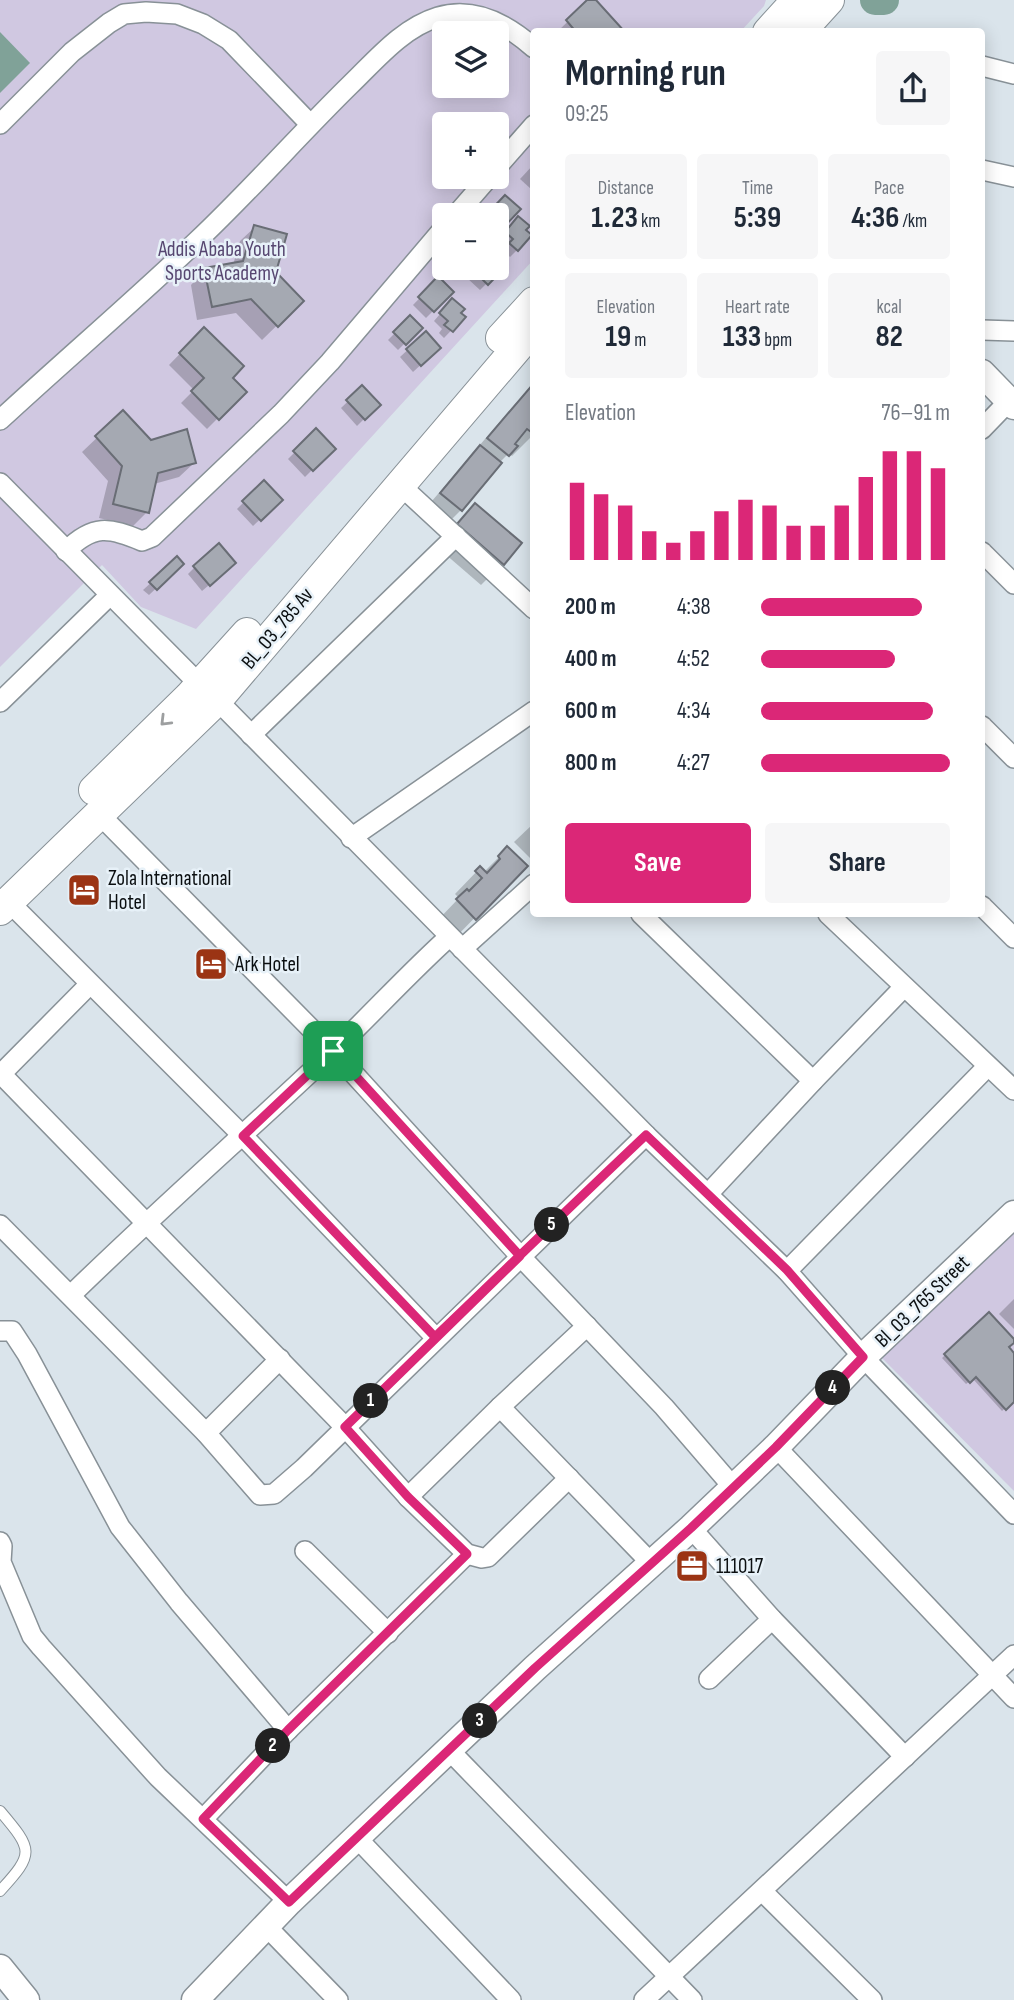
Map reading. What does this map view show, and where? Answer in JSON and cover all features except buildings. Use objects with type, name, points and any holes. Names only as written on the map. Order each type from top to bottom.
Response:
[{"type":"main road","points":[[782,28],[797,0]]},
{"type":"main road","points":[[783,28],[829,0]]},
{"type":"main road","name":"BL_03_785 Av","points":[[3,898],[209,692],[293,581],[469,371],[530,306]]},
{"type":"main road","name":"BL_03_785 Av","points":[[3,898],[99,814],[399,484],[530,333]]},
{"type":"street","points":[[0,124],[72,52],[109,23],[124,14],[146,12],[177,14],[203,24],[229,40],[310,124]]},
{"type":"street","points":[[0,420],[197,241],[310,124],[392,44],[413,28],[439,17],[471,14],[496,20],[517,32],[530,44]]},
{"type":"street","points":[[985,67],[1014,74]]},
{"type":"street","points":[[509,153],[530,130]]},
{"type":"street","points":[[985,171],[1014,177]]},
{"type":"street","points":[[466,203],[479,189]]},
{"type":"street","points":[[66,551],[81,536],[101,531],[116,531],[142,541],[152,537],[281,414],[330,362],[432,242]]},
{"type":"street","points":[[985,330],[1014,331]]},
{"type":"street","points":[[985,376],[1012,403],[985,426]]},
{"type":"street","points":[[0,483],[646,1135],[787,1270],[863,1357],[1014,1514]]},
{"type":"street","points":[[399,484],[530,606]]},
{"type":"street","points":[[251,735],[456,536]]},
{"type":"street","points":[[985,555],[1014,584]]},
{"type":"street","points":[[0,702],[110,595]]},
{"type":"street","points":[[351,838],[530,714]]},
{"type":"street","points":[[985,729],[1014,758]]},
{"type":"street","points":[[99,814],[333,1051],[520,1256],[664,1406],[733,1487]]},
{"type":"street","points":[[71,1295],[147,1221],[333,1051],[455,943],[530,887]]},
{"type":"street","points":[[3,898],[243,1136],[435,1337]]},
{"type":"street","points":[[985,909],[1014,938]]},
{"type":"street","points":[[644,917],[813,1081]]},
{"type":"street","points":[[831,917],[1014,1090]]},
{"type":"street","points":[[90,984],[1,1075],[147,1221],[345,1427],[408,1497],[467,1554],[482,1558],[488,1556],[569,1478]]},
{"type":"street","points":[[708,1194],[904,988]]},
{"type":"street","points":[[787,1270],[988,1066]]},
{"type":"street","points":[[0,1225],[206,1433],[260,1495],[264,1496],[274,1494],[345,1427],[646,1135]]},
{"type":"street","name":"Bl_03_765 Street","points":[[195,2000],[289,1902],[535,1668],[691,1528],[776,1447],[863,1357],[1014,1214]]},
{"type":"street","points":[[408,1497],[587,1326]]},
{"type":"street","points":[[0,1331],[12,1331],[27,1354],[120,1527],[179,1602],[288,1730]]},
{"type":"street","points":[[206,1433],[280,1359]]},
{"type":"street","points":[[500,1407],[652,1564]]},
{"type":"street","points":[[776,1447],[1014,1698]]},
{"type":"street","points":[[691,1528],[772,1619],[905,1757]]},
{"type":"street","points":[[0,1542],[1,1562],[32,1636],[158,1777],[289,1902]]},
{"type":"street","points":[[305,1551],[388,1633]]},
{"type":"street","points":[[203,1819],[288,1730],[467,1554]]},
{"type":"street","points":[[709,1679],[772,1619]]},
{"type":"street","points":[[644,2000],[1014,1655]]},
{"type":"street","points":[[449,1750],[692,2000]]},
{"type":"street","points":[[357,1838],[511,2000]]},
{"type":"street","points":[[762,1891],[872,2000]]},
{"type":"street","points":[[267,1927],[338,2000]]},
{"type":"street","points":[[0,1968],[26,2000]]},
{"type":"lane","points":[[0,1811],[24,1840],[27,1852],[22,1866],[2,1885]]},
{"type":"green space","name":"Addis Ababa Youth Sports Academy","points":[[0,0],[766,0],[764,6],[744,28],[530,28],[530,263],[196,629],[141,607],[102,565],[0,667]]},
{"type":"green space","points":[[1014,1233],[1014,1491],[882,1358]]},
{"type":"shaded area","points":[[0,32],[30,63],[0,93]]},
{"type":"waterway","points":[[875,0],[884,0]]},
{"type":"place","name":"Zola International Hotel","points":[[84,890]]},
{"type":"place","name":"Ark Hotel","points":[[211,964]]},
{"type":"place","name":"111017","points":[[692,1566]]},
{"type":"route","points":[[333,1051],[243,1136],[435,1337],[646,1135],[787,1270],[863,1357],[776,1447],[691,1528],[535,1668],[289,1902],[203,1819],[288,1730],[467,1554],[408,1497],[345,1427],[520,1256],[333,1051]]}]
